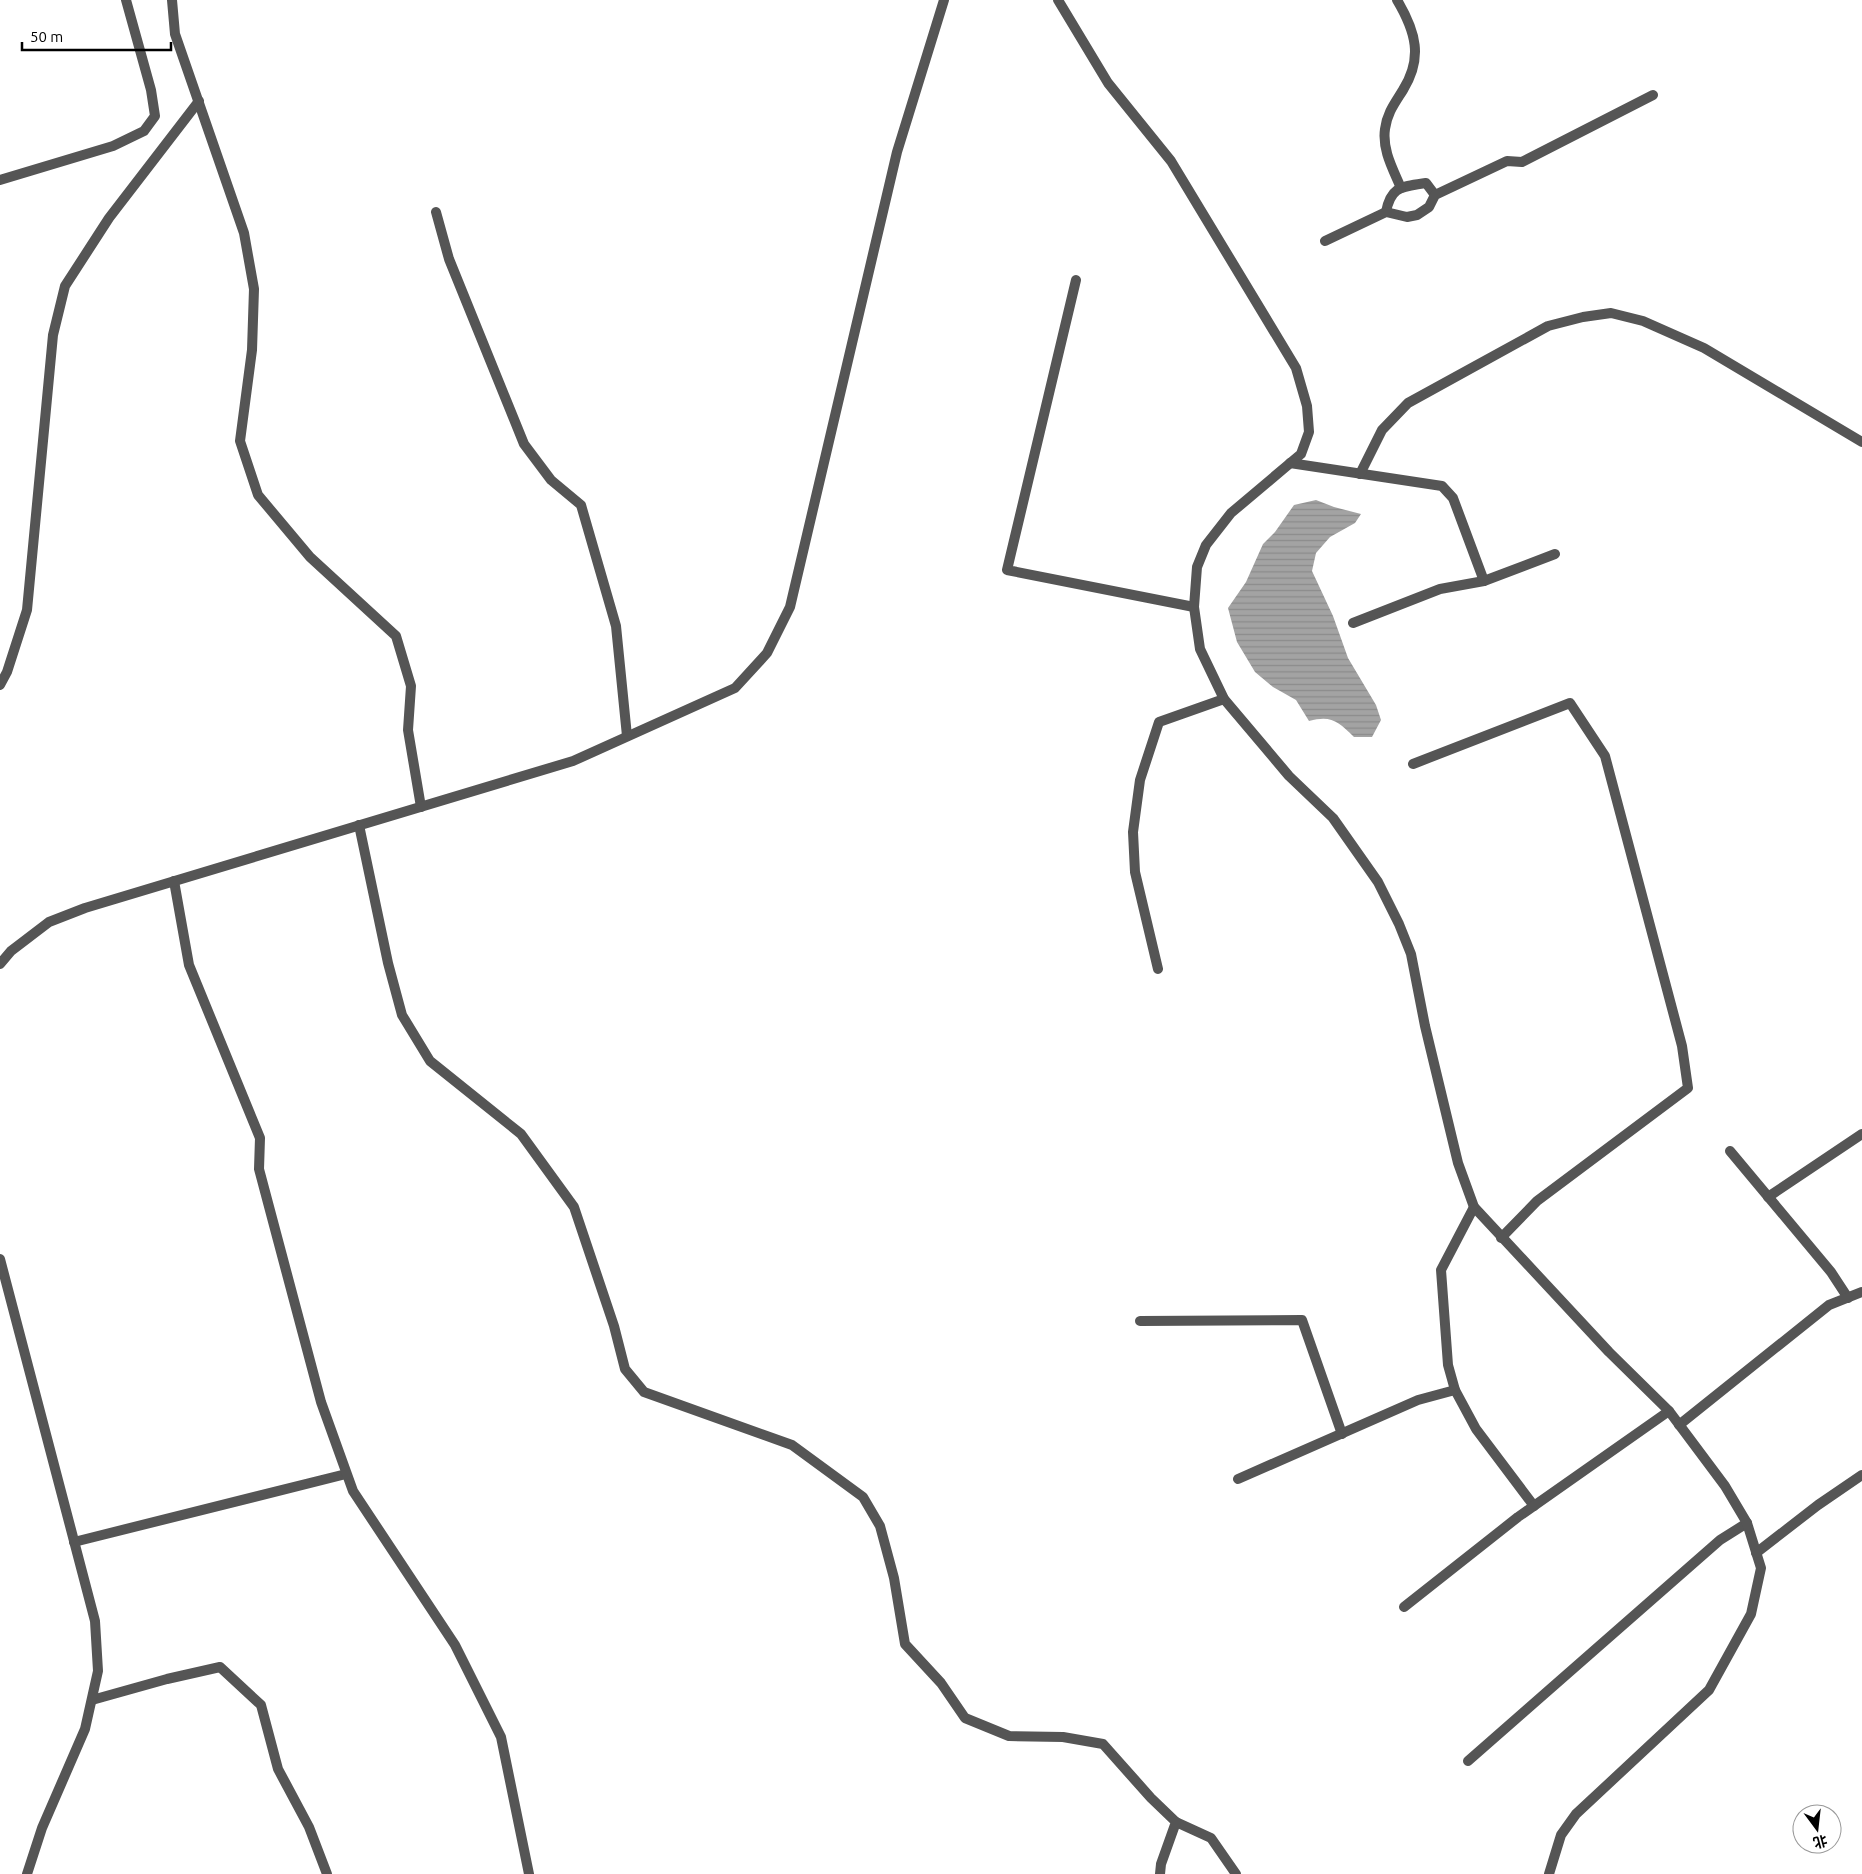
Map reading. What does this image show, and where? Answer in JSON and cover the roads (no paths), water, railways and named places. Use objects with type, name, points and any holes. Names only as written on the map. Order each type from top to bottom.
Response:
[{"type":"street","points":[[0,180],[112,146],[144,131],[154,116],[151,90],[126,0]]},
{"type":"street","points":[[172,0],[175,34],[244,233],[254,289],[252,350],[240,441],[258,495],[310,557],[396,636],[411,686],[408,730],[421,806]]},
{"type":"street","points":[[0,964],[11,950],[49,922],[85,908],[573,761],[735,688],[767,653],[790,607],[897,152],[944,0]]},
{"type":"street","points":[[1058,0],[1108,83],[1171,160],[1296,368],[1307,406],[1309,432],[1301,454],[1231,513],[1206,545],[1197,567],[1194,607],[1200,649],[1224,699],[1289,776],[1333,818],[1378,882],[1400,924],[1411,954],[1425,1026],[1458,1163],[1474,1207],[1501,1238],[1669,1411],[1725,1486],[1747,1523],[1761,1568],[1752,1614],[1709,1690],[1576,1814],[1561,1835],[1549,1874]]},
{"type":"street","points":[[1397,0],[1412,32],[1416,50],[1414,68],[1404,89],[1390,109],[1385,129],[1385,149],[1401,188]]},
{"type":"street","points":[[1325,242],[1386,212],[1407,217],[1418,215],[1429,207],[1435,195],[1507,161],[1522,162],[1653,95]]},
{"type":"street","points":[[0,684],[7,672],[27,610],[53,335],[65,286],[109,218],[199,101]]},
{"type":"street","points":[[1386,212],[1389,198],[1401,188],[1426,184],[1435,195]]},
{"type":"street","points":[[436,212],[449,259],[524,444],[551,480],[581,505],[616,626],[628,736]]},
{"type":"street","points":[[1076,280],[1007,570],[1194,607]]},
{"type":"street","points":[[1360,474],[1382,430],[1408,403],[1548,326],[1583,317],[1611,313],[1643,321],[1704,348],[1862,442]]},
{"type":"street","points":[[1290,463],[1442,486],[1453,498],[1484,581]]},
{"type":"street","points":[[1353,623],[1440,589],[1484,581],[1555,554]]},
{"type":"street","points":[[1158,969],[1135,872],[1133,832],[1140,780],[1159,722],[1224,699]]},
{"type":"street","points":[[1413,764],[1570,703],[1605,756],[1682,1046],[1688,1088],[1537,1201],[1501,1238]]},
{"type":"street","points":[[359,825],[388,963],[402,1015],[430,1061],[522,1134],[574,1207],[614,1326],[625,1369],[644,1392],[792,1445],[863,1498],[880,1526],[894,1578],[905,1644],[941,1684],[965,1718],[1009,1736],[1063,1737],[1103,1744],[1151,1798],[1176,1822],[1211,1838],[1236,1874]]},
{"type":"street","points":[[174,881],[189,965],[260,1138],[259,1169],[321,1402],[346,1474],[353,1491],[456,1645],[501,1737],[529,1874]]},
{"type":"street","points":[[1768,1197],[1862,1134]]},
{"type":"street","points":[[1730,1151],[1831,1272],[1848,1298]]},
{"type":"street","points":[[1474,1207],[1441,1270],[1448,1365],[1455,1390],[1476,1429],[1534,1506]]},
{"type":"street","points":[[0,1259],[95,1620],[98,1671],[84,1729],[42,1828],[27,1874]]},
{"type":"street","points":[[1679,1425],[1829,1305],[1862,1292]]},
{"type":"street","points":[[1140,1321],[1302,1320],[1342,1434]]},
{"type":"street","points":[[1238,1479],[1418,1400],[1455,1390]]},
{"type":"street","points":[[1404,1607],[1534,1506],[1669,1411]]},
{"type":"street","points":[[74,1542],[346,1474]]},
{"type":"street","points":[[1756,1553],[1818,1505],[1862,1475]]},
{"type":"street","points":[[1468,1761],[1720,1540],[1747,1523]]},
{"type":"street","points":[[92,1700],[167,1679],[220,1667],[261,1705],[278,1769],[309,1827],[327,1874]]},
{"type":"street","points":[[1160,1874],[1161,1864],[1176,1822]]}]
